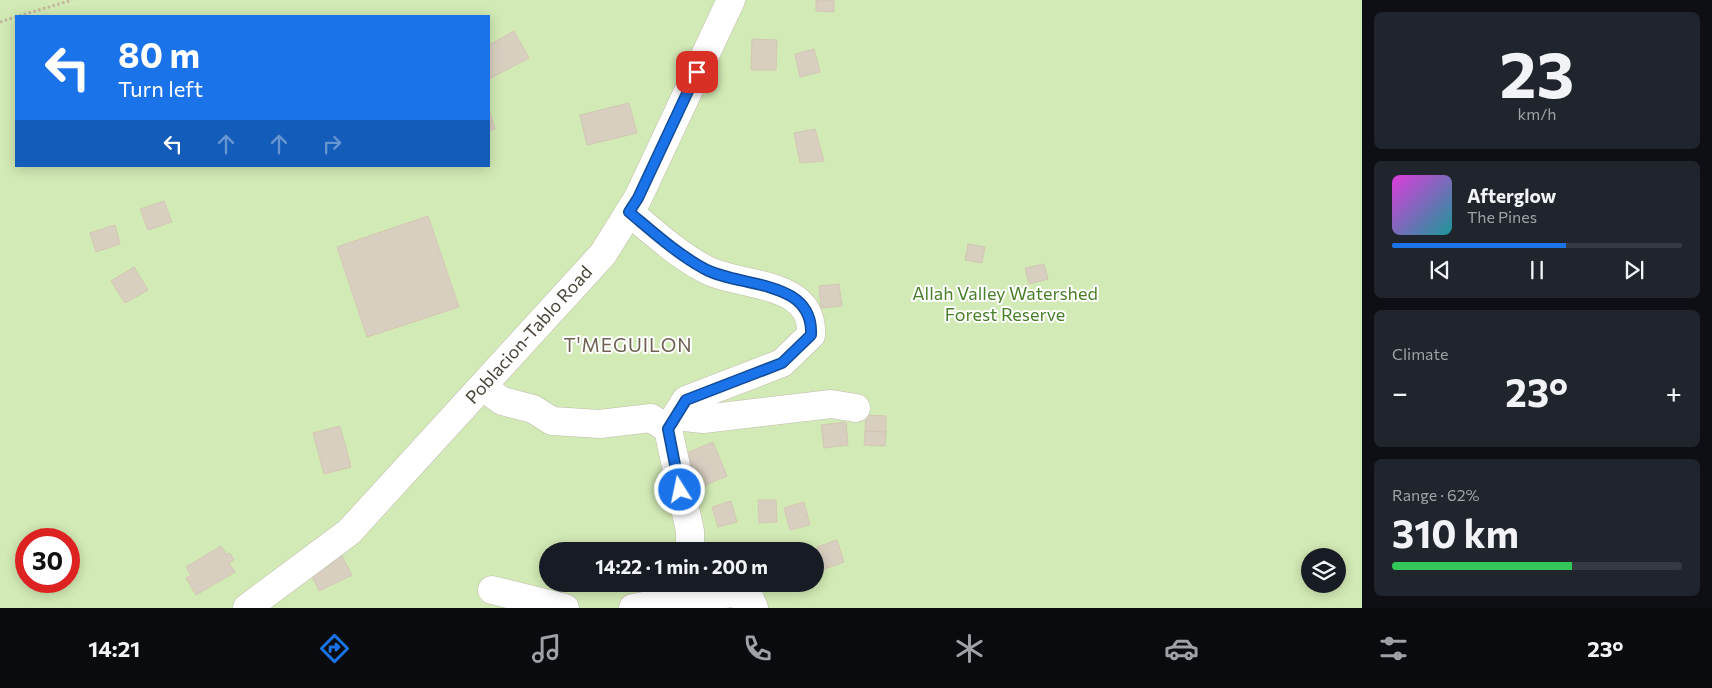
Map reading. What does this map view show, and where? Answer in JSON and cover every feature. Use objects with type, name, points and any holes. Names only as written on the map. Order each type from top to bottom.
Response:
[{"type":"street","name":"Poblacion-Tablo Road","points":[[247,608],[349,532],[603,254],[638,198],[731,0]]},
{"type":"street","points":[[629,212],[672,249],[705,270],[785,292],[802,306],[812,320],[811,335],[782,363],[686,400],[672,422],[690,531],[690,542]]},
{"type":"street","points":[[483,387],[502,401],[533,409],[552,421],[600,424],[651,418],[672,422],[831,404],[856,408]]},
{"type":"street","points":[[492,590],[565,608]]},
{"type":"street","points":[[633,608],[685,592]]},
{"type":"street","points":[[711,592],[734,593],[752,601],[754,608]]},
{"type":"path","points":[[24,15],[72,0]]},
{"type":"path","points":[[0,22],[15,18]]},
{"type":"green space","name":"Allah Valley Watershed Forest Reserve","points":[[0,0],[1362,0],[1362,608],[0,608]]},
{"type":"building","points":[[816,0],[834,0],[834,12],[816,11]]},
{"type":"building","points":[[514,31],[529,58],[490,78],[490,44]]},
{"type":"building","points":[[752,39],[777,40],[776,70],[751,70]]},
{"type":"building","points":[[814,49],[820,72],[800,77],[795,54]]},
{"type":"building","points":[[629,103],[637,133],[587,145],[580,115]]},
{"type":"building","points":[[490,112],[495,129],[490,131]]},
{"type":"building","points":[[815,129],[824,161],[800,163],[794,133]]},
{"type":"building","points":[[164,201],[172,222],[148,230],[140,209]]},
{"type":"building","points":[[428,216],[459,307],[367,337],[337,247]]},
{"type":"building","points":[[115,225],[120,244],[96,252],[90,233]]},
{"type":"building","points":[[968,244],[985,247],[982,263],[965,260]]},
{"type":"building","points":[[1044,264],[1048,279],[1029,284],[1025,268]]},
{"type":"building","points":[[134,267],[148,290],[125,303],[111,281]]},
{"type":"building","points":[[839,284],[842,306],[821,308],[819,286]]},
{"type":"building","points":[[866,415],[886,416],[886,432],[865,431]]},
{"type":"building","points":[[846,422],[848,445],[824,448],[821,425]]},
{"type":"building","points":[[340,426],[351,467],[324,474],[313,433]]},
{"type":"building","points":[[865,431],[886,432],[885,446],[864,445]]},
{"type":"building","points":[[713,442],[727,476],[696,489],[682,455]]},
{"type":"building","points":[[758,500],[776,500],[777,522],[759,523]]},
{"type":"building","points":[[731,501],[737,522],[718,527],[712,507]]},
{"type":"building","points":[[804,502],[810,525],[790,530],[784,508]]},
{"type":"building","points":[[837,540],[844,562],[824,569],[824,545]]},
{"type":"building","points":[[221,546],[227,555],[230,553],[234,560],[229,563],[235,572],[196,595],[186,578],[191,575],[186,567]]},
{"type":"building","points":[[341,554],[352,575],[319,591],[309,570]]},
{"type":"district","name":"T'MEGUILON","points":[[628,345]]},
{"type":"route","points":[[680,490],[668,429],[686,400],[782,363],[811,335],[812,320],[802,306],[785,292],[705,270],[672,249],[629,212],[638,198],[697,72]]}]
